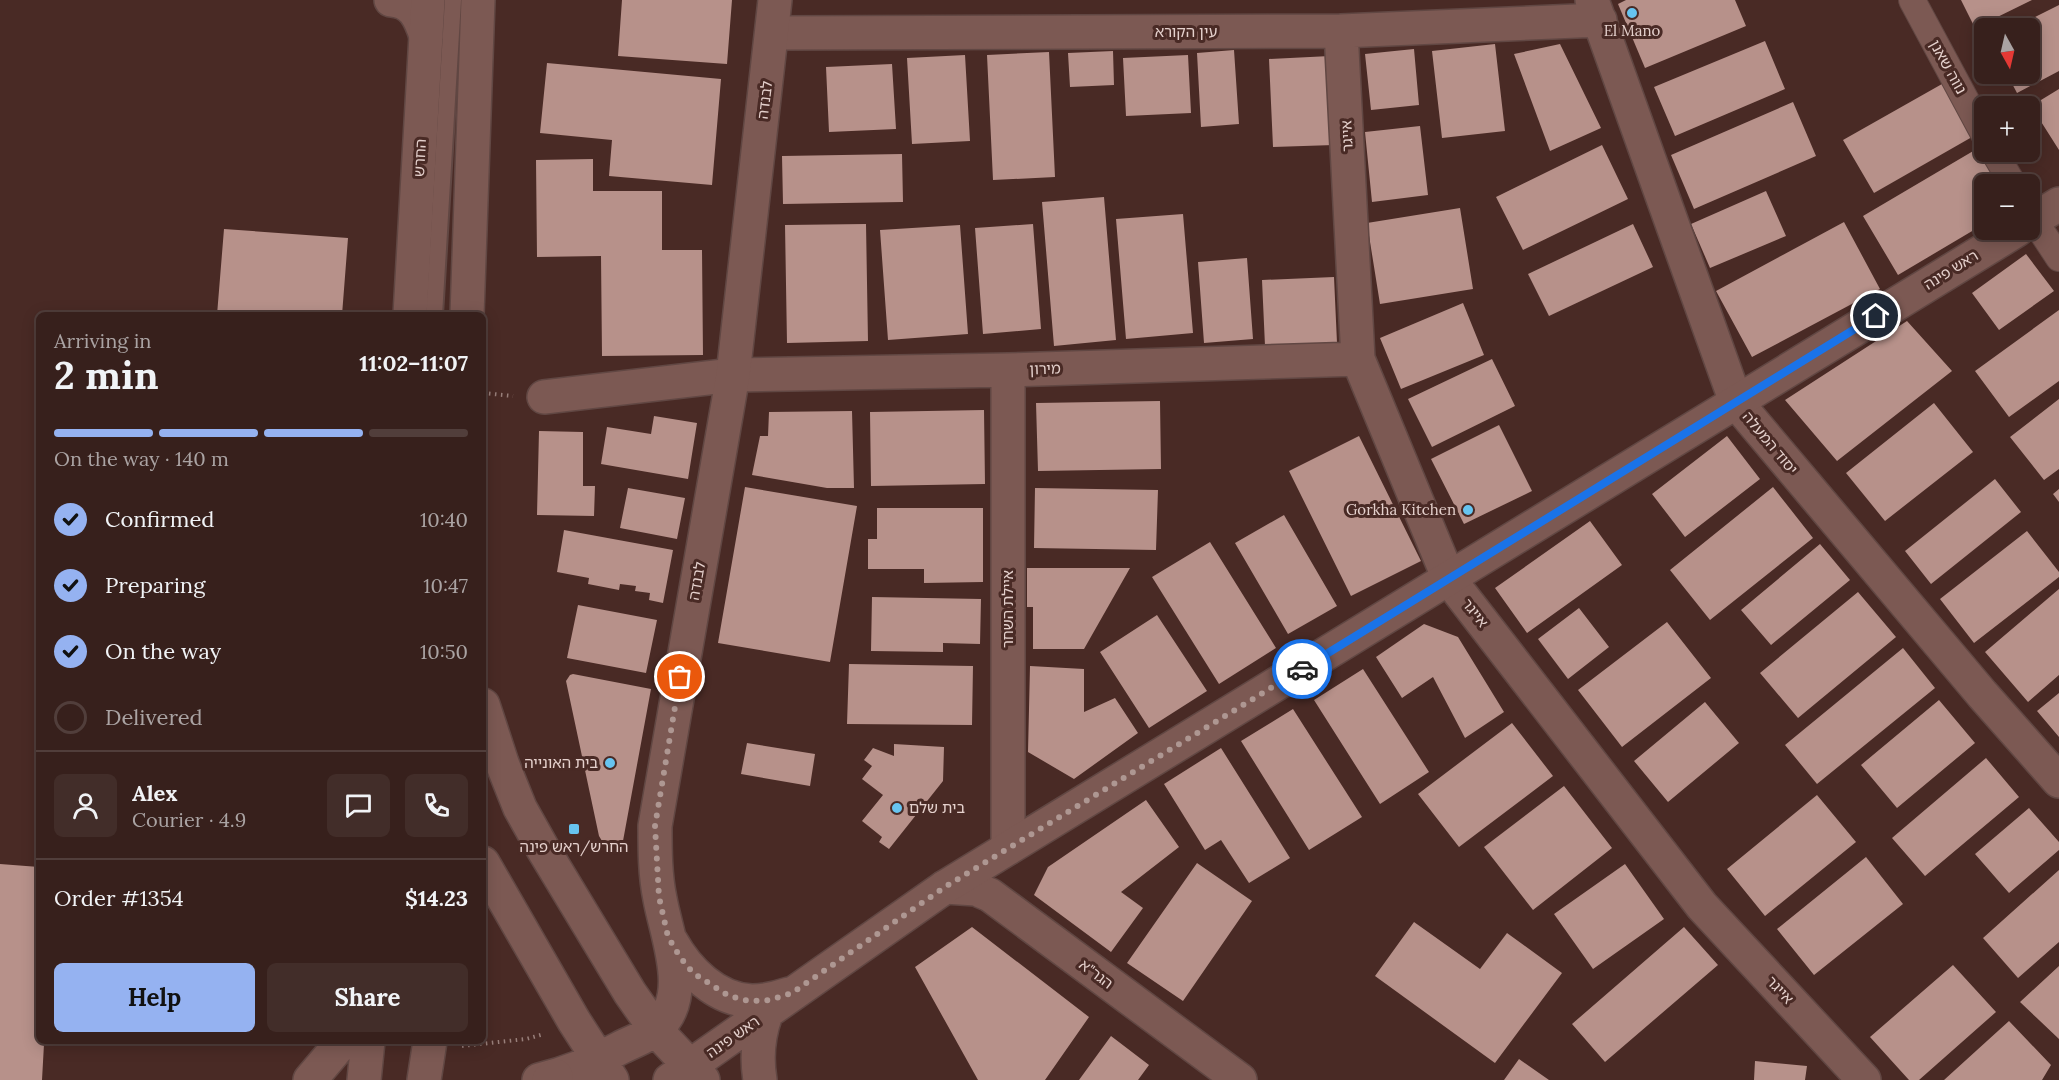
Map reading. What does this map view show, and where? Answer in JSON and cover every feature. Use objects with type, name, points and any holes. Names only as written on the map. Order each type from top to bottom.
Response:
[{"type":"street","points":[[391,0],[409,5],[417,14],[426,36]]},
{"type":"street","name":"החרש","points":[[410,312],[428,0]]},
{"type":"street","points":[[467,312],[478,0]]},
{"type":"street","name":"לבנדה","points":[[656,1030],[672,1006],[676,988],[674,965],[659,897],[655,826],[733,375],[775,0]]},
{"type":"street","name":"נווה שאנן","points":[[1912,0],[1974,115]]},
{"type":"street","name":"עין הקורא","points":[[773,33],[1341,31],[1596,10]]},
{"type":"street","name":"יסוד המעלה","points":[[1596,10],[1736,402],[1982,694],[2059,781]]},
{"type":"street","name":"אייגר","points":[[1341,31],[1358,359],[1449,579],[1702,906],[1864,1080]]},
{"type":"street","points":[[2040,229],[2059,258]]},
{"type":"street","name":"ראש פינה","points":[[688,1076],[792,993],[945,887],[1997,240]]},
{"type":"street","name":"מירון","points":[[532,397],[733,375],[1008,370],[1358,359]]},
{"type":"street","name":"איילת השחר","points":[[1008,370],[1008,848]]},
{"type":"street","points":[[486,714],[502,764],[520,808],[630,993],[688,1076]]},
{"type":"street","points":[[486,868],[574,1021],[605,1070]]},
{"type":"street","name":"הגר\"א","points":[[945,887],[976,889],[990,895],[1240,1080]]},
{"type":"street","points":[[668,937],[693,973],[729,996],[749,1001],[770,1000],[792,993]]},
{"type":"street","points":[[760,1080],[758,1050],[760,1030],[766,1014]]},
{"type":"street","points":[[548,1079],[605,1070],[656,1030]]},
{"type":"street","points":[[310,1080],[340,1044]]},
{"type":"street","points":[[364,1080],[368,1044]]},
{"type":"lane","points":[[434,312],[453,0]]},
{"type":"lane","points":[[446,312],[449,65]]},
{"type":"path","points":[[486,393],[532,397]]},
{"type":"path","points":[[427,1057],[526,1039],[554,1032],[574,1021]]},
{"type":"building","points":[[622,0],[732,0],[727,64],[618,56]]},
{"type":"building","points":[[1626,0],[1735,0],[1746,26],[1645,68],[1618,4]]},
{"type":"building","points":[[1961,0],[2032,0],[1995,18],[1974,18],[1974,26]]},
{"type":"building","points":[[2059,5],[2059,71],[2040,81],[2040,18],[2033,18]]},
{"type":"building","points":[[1765,41],[1785,89],[1675,136],[1654,87]]},
{"type":"building","points":[[1495,44],[1505,131],[1442,138],[1432,51]]},
{"type":"building","points":[[1560,44],[1601,128],[1550,151],[1514,54]]},
{"type":"building","points":[[1414,49],[1419,105],[1371,110],[1365,54]]},
{"type":"building","points":[[1234,50],[1239,124],[1201,127],[1197,53]]},
{"type":"building","points":[[1113,51],[1114,85],[1070,87],[1068,53]]},
{"type":"building","points":[[1049,52],[1055,177],[993,180],[987,55]]},
{"type":"building","points":[[965,55],[970,141],[912,144],[907,58]]},
{"type":"building","points":[[1188,55],[1191,113],[1126,116],[1123,58]]},
{"type":"building","points":[[1330,56],[1334,145],[1273,147],[1269,59]]},
{"type":"building","points":[[547,63],[721,79],[712,185],[609,176],[612,140],[540,133]]},
{"type":"building","points":[[892,64],[896,129],[829,132],[826,67]]},
{"type":"building","points":[[1942,84],[1972,137],[1874,193],[1843,140]]},
{"type":"building","points":[[2012,84],[2034,84],[2017,93]]},
{"type":"building","points":[[2059,89],[2059,150],[2040,120],[2040,101]]},
{"type":"building","points":[[1793,102],[1816,156],[1694,209],[1671,155]]},
{"type":"building","points":[[1420,126],[1428,195],[1372,202],[1365,132]]},
{"type":"building","points":[[1602,145],[1628,199],[1523,250],[1496,197]]},
{"type":"building","points":[[1974,151],[1974,162],[1989,162],[1997,174],[1974,174],[1974,230],[1898,275],[1863,216]]},
{"type":"building","points":[[902,154],[903,202],[783,204],[782,156]]},
{"type":"building","points":[[593,159],[593,191],[662,191],[662,250],[702,250],[703,355],[602,356],[601,256],[537,257],[536,160]]},
{"type":"building","points":[[1766,191],[1786,236],[1710,268],[1691,224]]},
{"type":"building","points":[[1104,197],[1116,340],[1054,346],[1042,202]]},
{"type":"building","points":[[1460,208],[1473,289],[1380,304],[1367,223]]},
{"type":"building","points":[[1183,214],[1193,333],[1126,339],[1116,219]]},
{"type":"building","points":[[1844,222],[1880,289],[1752,357],[1716,291]]},
{"type":"building","points":[[866,224],[868,341],[787,343],[785,225]]},
{"type":"building","points":[[1033,224],[1041,329],[983,334],[975,228]]},
{"type":"building","points":[[1633,224],[1653,267],[1549,316],[1528,274]]},
{"type":"building","points":[[960,225],[968,334],[888,340],[880,230]]},
{"type":"building","points":[[224,229],[348,238],[342,312],[217,312]]},
{"type":"building","points":[[2026,254],[2054,291],[1999,330],[1972,293]]},
{"type":"building","points":[[1247,258],[1253,339],[1204,343],[1198,262]]},
{"type":"building","points":[[1334,277],[1337,343],[1265,346],[1262,280]]},
{"type":"building","points":[[1463,303],[1484,355],[1401,389],[1380,338]]},
{"type":"building","points":[[2059,310],[2059,381],[2009,417],[1975,371]]},
{"type":"building","points":[[1907,321],[1952,371],[1837,461],[1785,400]]},
{"type":"building","points":[[1492,359],[1515,406],[1432,447],[1408,399]]},
{"type":"building","points":[[2059,399],[2059,469],[2044,480],[2010,437]]},
{"type":"building","points":[[1160,401],[1161,469],[1038,471],[1036,403]]},
{"type":"building","points":[[1934,403],[1973,452],[1885,521],[1846,473]]},
{"type":"building","points":[[984,410],[985,484],[871,486],[870,412]]},
{"type":"building","points":[[852,411],[854,488],[827,488],[752,475],[760,436],[768,436],[769,412]]},
{"type":"building","points":[[654,416],[697,423],[688,479],[601,464],[607,427],[651,434]]},
{"type":"building","points":[[1499,425],[1532,491],[1464,524],[1431,459]]},
{"type":"building","points":[[539,431],[583,432],[583,486],[595,486],[594,516],[537,515]]},
{"type":"building","points":[[1359,436],[1421,561],[1351,596],[1289,471]]},
{"type":"building","points":[[1727,436],[1760,479],[1685,537],[1652,494]]},
{"type":"building","points":[[1995,479],[2021,512],[1931,584],[1905,551]]},
{"type":"building","points":[[745,487],[857,506],[830,662],[718,643]]},
{"type":"building","points":[[1773,487],[1813,538],[1710,620],[1670,570]]},
{"type":"building","points":[[628,488],[685,498],[677,539],[620,528]]},
{"type":"building","points":[[1035,488],[1158,490],[1156,550],[1034,548]]},
{"type":"building","points":[[2059,489],[2059,502],[2053,494]]},
{"type":"building","points":[[877,508],[983,508],[983,582],[924,583],[924,569],[868,569],[868,539],[877,539]]},
{"type":"building","points":[[1284,515],[1337,606],[1288,634],[1235,543]]},
{"type":"building","points":[[1590,521],[1622,565],[1527,633],[1495,588]]},
{"type":"building","points":[[564,530],[673,550],[663,603],[649,600],[650,593],[635,591],[636,586],[620,584],[619,590],[588,584],[589,578],[557,572]]},
{"type":"building","points":[[2027,531],[2059,572],[2059,577],[1974,643],[1940,599]]},
{"type":"building","points":[[1210,542],[1276,648],[1219,684],[1152,577]]},
{"type":"building","points":[[1820,544],[1850,580],[1771,645],[1741,610]]},
{"type":"building","points":[[1027,568],[1130,568],[1084,649],[1033,649],[1033,607],[1027,607]]},
{"type":"building","points":[[2059,589],[2059,675],[2028,702],[1985,652]]},
{"type":"building","points":[[1858,592],[1896,637],[1798,718],[1760,673]]},
{"type":"building","points":[[872,597],[981,599],[980,644],[943,643],[943,652],[871,651]]},
{"type":"building","points":[[578,605],[657,620],[646,673],[567,658]]},
{"type":"building","points":[[1579,608],[1609,647],[1568,679],[1538,639]]},
{"type":"building","points":[[1157,615],[1207,691],[1149,728],[1100,652]]},
{"type":"building","points":[[1667,622],[1711,678],[1622,747],[1578,690]]},
{"type":"building","points":[[1424,624],[1458,637],[1504,712],[1465,738],[1433,677],[1402,698],[1376,657]]},
{"type":"building","points":[[1903,648],[1935,688],[1817,784],[1785,745]]},
{"type":"building","points":[[849,664],[973,666],[972,725],[847,724]]},
{"type":"building","points":[[1030,666],[1084,669],[1084,712],[1115,698],[1138,733],[1074,779],[1028,752]]},
{"type":"building","points":[[1363,669],[1429,772],[1380,804],[1314,700]]},
{"type":"building","name":"בית האונייה","points":[[573,674],[651,689],[623,841],[611,847],[605,846],[599,836],[566,681]]},
{"type":"building","points":[[2059,693],[2059,737],[2037,711]]},
{"type":"building","points":[[1939,700],[1975,743],[1897,808],[1861,765]]},
{"type":"building","points":[[1705,702],[1739,743],[1668,802],[1634,761]]},
{"type":"building","points":[[1293,709],[1362,817],[1309,850],[1241,741]]},
{"type":"building","points":[[1512,723],[1553,776],[1459,847],[1418,794]]},
{"type":"building","points":[[747,743],[815,754],[810,786],[741,774]]},
{"type":"building","name":"בית שלם","points":[[894,744],[944,747],[943,781],[889,849],[879,842],[882,837],[862,821],[883,795],[862,779],[872,766],[864,760],[873,748],[894,756]]},
{"type":"building","points":[[1221,748],[1290,858],[1249,883],[1221,840],[1205,850],[1164,784]]},
{"type":"building","points":[[1986,758],[2019,797],[1925,876],[1892,838]]},
{"type":"building","points":[[1564,786],[1612,848],[1533,910],[1484,847]]},
{"type":"building","points":[[1817,795],[1856,842],[1765,916],[1727,869]]},
{"type":"building","points":[[1146,800],[1179,847],[1121,892],[1143,908],[1111,952],[1034,895],[1048,867]]},
{"type":"building","points":[[2029,808],[2059,842],[2059,850],[2009,893],[1975,854]]},
{"type":"building","points":[[1866,857],[1903,904],[1814,975],[1777,929]]},
{"type":"building","points":[[1197,863],[1252,901],[1183,1001],[1127,963]]},
{"type":"building","points":[[0,864],[36,867],[36,1044],[44,1044],[42,1080],[0,1080]]},
{"type":"building","points":[[1625,864],[1664,919],[1593,969],[1554,914]]},
{"type":"building","points":[[2059,870],[2059,942],[2018,978],[1983,938]]},
{"type":"building","points":[[1414,922],[1480,969],[1507,933],[1562,973],[1495,1063],[1375,976]]},
{"type":"building","points":[[972,927],[1089,1017],[1045,1080],[978,1080],[915,967]]},
{"type":"building","points":[[1684,927],[1718,965],[1605,1062],[1572,1024]]},
{"type":"building","points":[[1953,965],[1996,1012],[1919,1080],[1909,1080],[1870,1037]]},
{"type":"building","points":[[2059,966],[2059,1039],[2020,1002]]},
{"type":"building","points":[[2009,1021],[2051,1065],[2042,1080],[1944,1080]]},
{"type":"building","points":[[1111,1036],[1149,1065],[1138,1080],[1079,1080]]},
{"type":"building","points":[[44,1044],[74,1044],[74,1046]]},
{"type":"building","points":[[1519,1059],[1549,1080],[1504,1080]]},
{"type":"building","points":[[1755,1061],[1807,1066],[1805,1080],[1754,1080]]},
{"type":"way so far","points":[[680,677],[655,826],[659,897],[668,937],[693,973],[729,996],[749,1001],[770,1000],[792,993],[945,887],[1302,669]]},
{"type":"place","name":"El Mano","points":[[1632,13]]},
{"type":"place","name":"Gorkha Kitchen","points":[[1468,510]]},
{"type":"place","name":"בית האונייה","points":[[610,763]]},
{"type":"place","name":"בית שלם","points":[[897,808]]},
{"type":"place","name":"החרש/ראש פינה","points":[[574,829]]},
{"type":"route","points":[[1302,669],[1876,316]]}]
